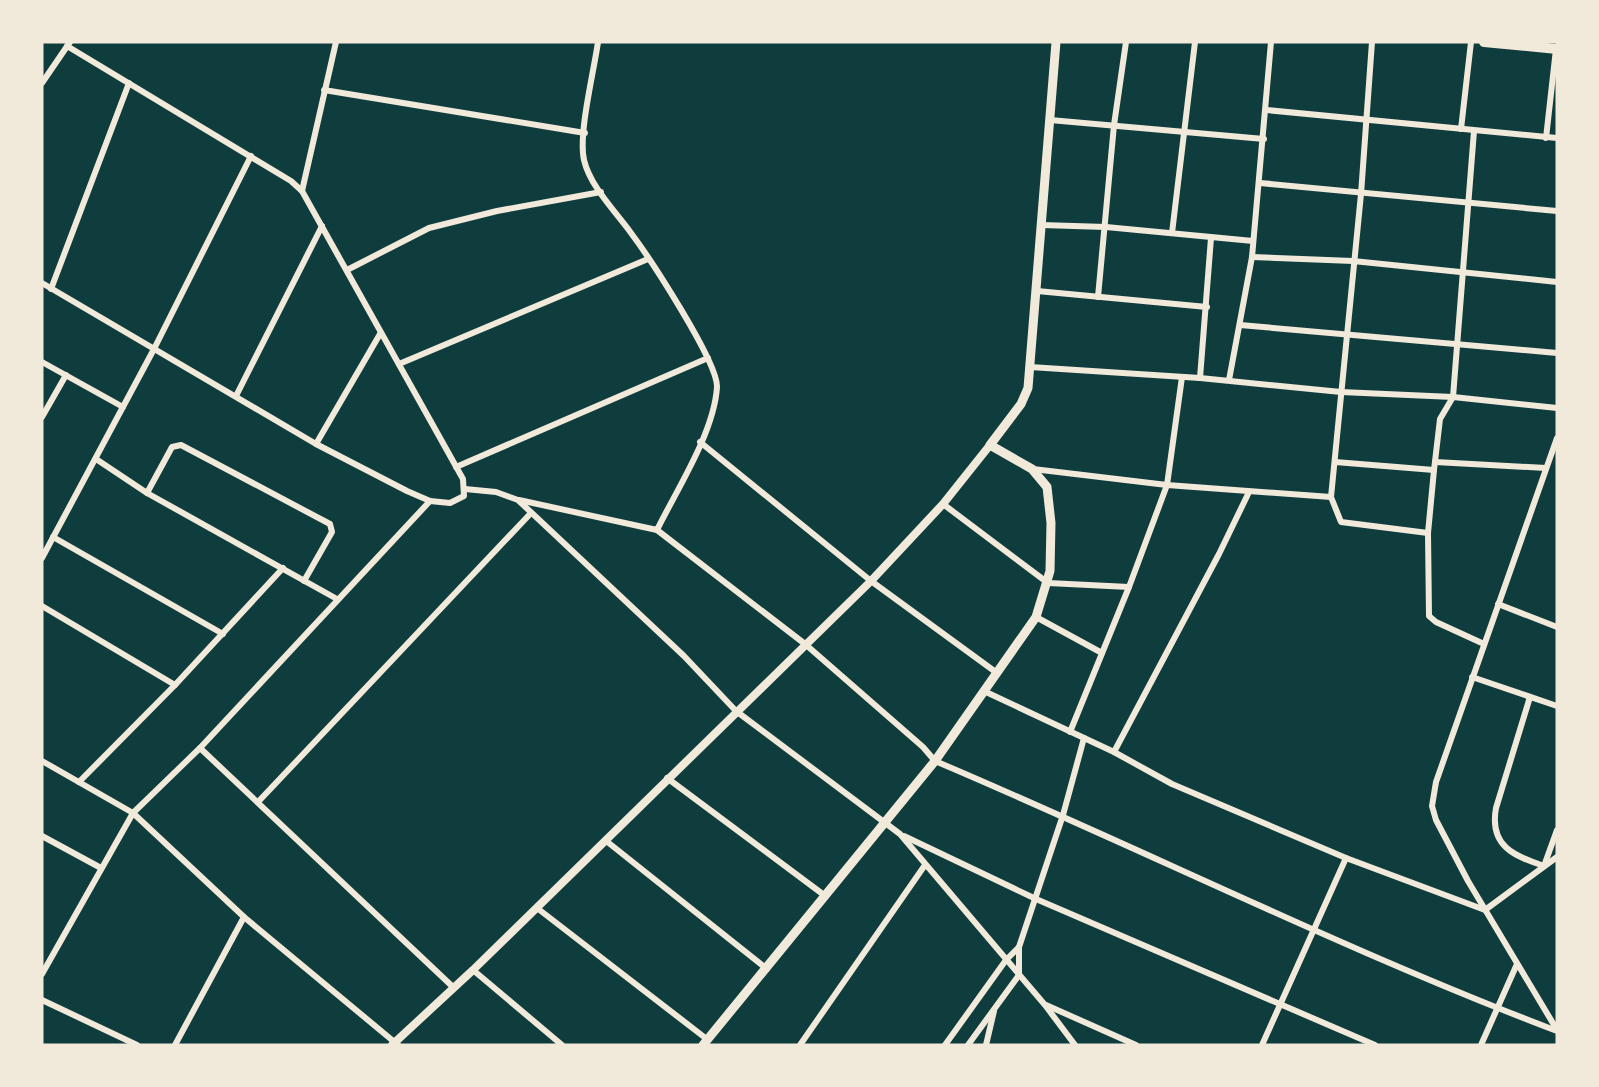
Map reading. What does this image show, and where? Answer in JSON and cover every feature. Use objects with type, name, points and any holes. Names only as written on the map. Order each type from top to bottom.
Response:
[{"type":"main road","points":[[706,1042],[935,761],[986,692],[1036,617],[1048,583],[1051,548],[1050,498],[1047,487],[1032,469],[990,445],[1021,404],[1028,388],[1056,42]]},
{"type":"main road","points":[[1484,42],[1556,49]]},
{"type":"street","points":[[302,191],[336,42]]},
{"type":"street","points":[[598,42],[585,133],[584,162],[601,192],[648,259],[708,358],[717,385],[713,408],[700,442],[657,530]]},
{"type":"street","points":[[1098,297],[1114,125],[1126,42]]},
{"type":"street","points":[[1172,233],[1195,42]]},
{"type":"street","points":[[1229,380],[1252,256],[1271,42]]},
{"type":"street","points":[[1372,42],[1361,194],[1331,497],[1341,522],[1428,533]]},
{"type":"street","points":[[1461,129],[1471,42]]},
{"type":"street","points":[[42,83],[68,44],[291,181],[302,191],[456,467],[465,489],[464,496],[457,502],[430,501],[316,444],[42,283]]},
{"type":"street","points":[[1546,138],[1556,49]]},
{"type":"street","points":[[51,289],[129,83]]},
{"type":"street","points":[[324,90],[585,133]]},
{"type":"street","points":[[1266,110],[1557,138]]},
{"type":"street","points":[[1050,120],[1264,139]]},
{"type":"street","points":[[1474,131],[1453,398],[1440,419],[1428,533],[1429,616],[1436,622],[1484,644]]},
{"type":"street","points":[[42,558],[154,349],[251,156]]},
{"type":"street","points":[[1260,183],[1557,211]]},
{"type":"street","points":[[347,270],[429,228],[497,211],[601,192]]},
{"type":"street","points":[[1041,225],[1106,227],[1253,241]]},
{"type":"street","points":[[236,396],[322,226]]},
{"type":"street","points":[[1200,378],[1211,238]]},
{"type":"street","points":[[1252,256],[1353,261],[1557,282]]},
{"type":"street","points":[[399,364],[648,259]]},
{"type":"street","points":[[1037,291],[1207,307]]},
{"type":"street","points":[[1240,325],[1557,352]]},
{"type":"street","points":[[316,444],[380,334]]},
{"type":"street","points":[[456,467],[708,358]]},
{"type":"street","points":[[42,362],[123,407]]},
{"type":"street","points":[[1030,367],[1182,376],[1341,392],[1453,398],[1557,408]]},
{"type":"street","points":[[42,417],[66,375]]},
{"type":"street","points":[[1070,732],[1130,587],[1167,485],[1182,376]]},
{"type":"street","points":[[465,489],[496,492],[518,500],[657,530],[805,644],[923,747],[935,761],[1063,815],[1418,976],[1557,1031],[1485,910],[1442,830],[1432,806],[1436,782],[1557,438]]},
{"type":"street","points":[[700,442],[872,581],[997,674]]},
{"type":"street","points":[[147,493],[172,447],[181,445],[330,524],[332,532],[304,581]]},
{"type":"street","points":[[42,761],[133,813],[244,917],[395,1044],[872,581],[942,504],[990,445]]},
{"type":"street","points":[[96,459],[147,493],[337,599]]},
{"type":"street","points":[[1335,462],[1434,470]]},
{"type":"street","points":[[1435,462],[1546,468]]},
{"type":"street","points":[[1032,469],[1167,485],[1331,497]]},
{"type":"street","points":[[1114,752],[1219,554],[1249,492]]},
{"type":"street","points":[[518,500],[684,656],[736,711],[900,834],[1036,899],[1375,1045]]},
{"type":"street","points":[[42,974],[133,813],[200,748],[430,501]]},
{"type":"street","points":[[942,504],[1048,583],[1130,587]]},
{"type":"street","points":[[258,802],[531,513]]},
{"type":"street","points":[[53,537],[223,634]]},
{"type":"street","points":[[79,782],[175,686],[283,568]]},
{"type":"street","points":[[1498,604],[1557,627]]},
{"type":"street","points":[[42,606],[175,686]]},
{"type":"street","points":[[1036,617],[1102,652]]},
{"type":"street","points":[[1472,677],[1557,706]]},
{"type":"street","points":[[986,692],[1114,752],[1172,784],[1346,858],[1485,910]]},
{"type":"street","points":[[1530,697],[1496,808],[1494,826],[1504,847],[1512,854],[1545,866]]},
{"type":"street","points":[[968,1045],[1019,975],[1019,947],[1063,815],[1084,738]]},
{"type":"street","points":[[200,748],[453,987]]},
{"type":"street","points":[[667,778],[824,895]]},
{"type":"street","points":[[1545,866],[1557,830]]},
{"type":"street","points":[[900,834],[1045,1005],[1074,1045]]},
{"type":"street","points":[[42,836],[101,868]]},
{"type":"street","points":[[605,840],[767,969]]},
{"type":"street","points":[[1485,910],[1557,857]]},
{"type":"street","points":[[1262,1045],[1346,858]]},
{"type":"street","points":[[800,1045],[925,865]]},
{"type":"street","points":[[537,908],[706,1042]]},
{"type":"street","points":[[175,1045],[244,917]]},
{"type":"street","points":[[945,1045],[1006,960],[1019,947]]},
{"type":"street","points":[[1481,1045],[1517,964]]},
{"type":"street","points":[[473,970],[562,1045]]},
{"type":"street","points":[[42,1000],[137,1045]]},
{"type":"street","points":[[1045,1005],[1136,1045]]},
{"type":"street","points":[[986,1045],[995,1008]]}]
